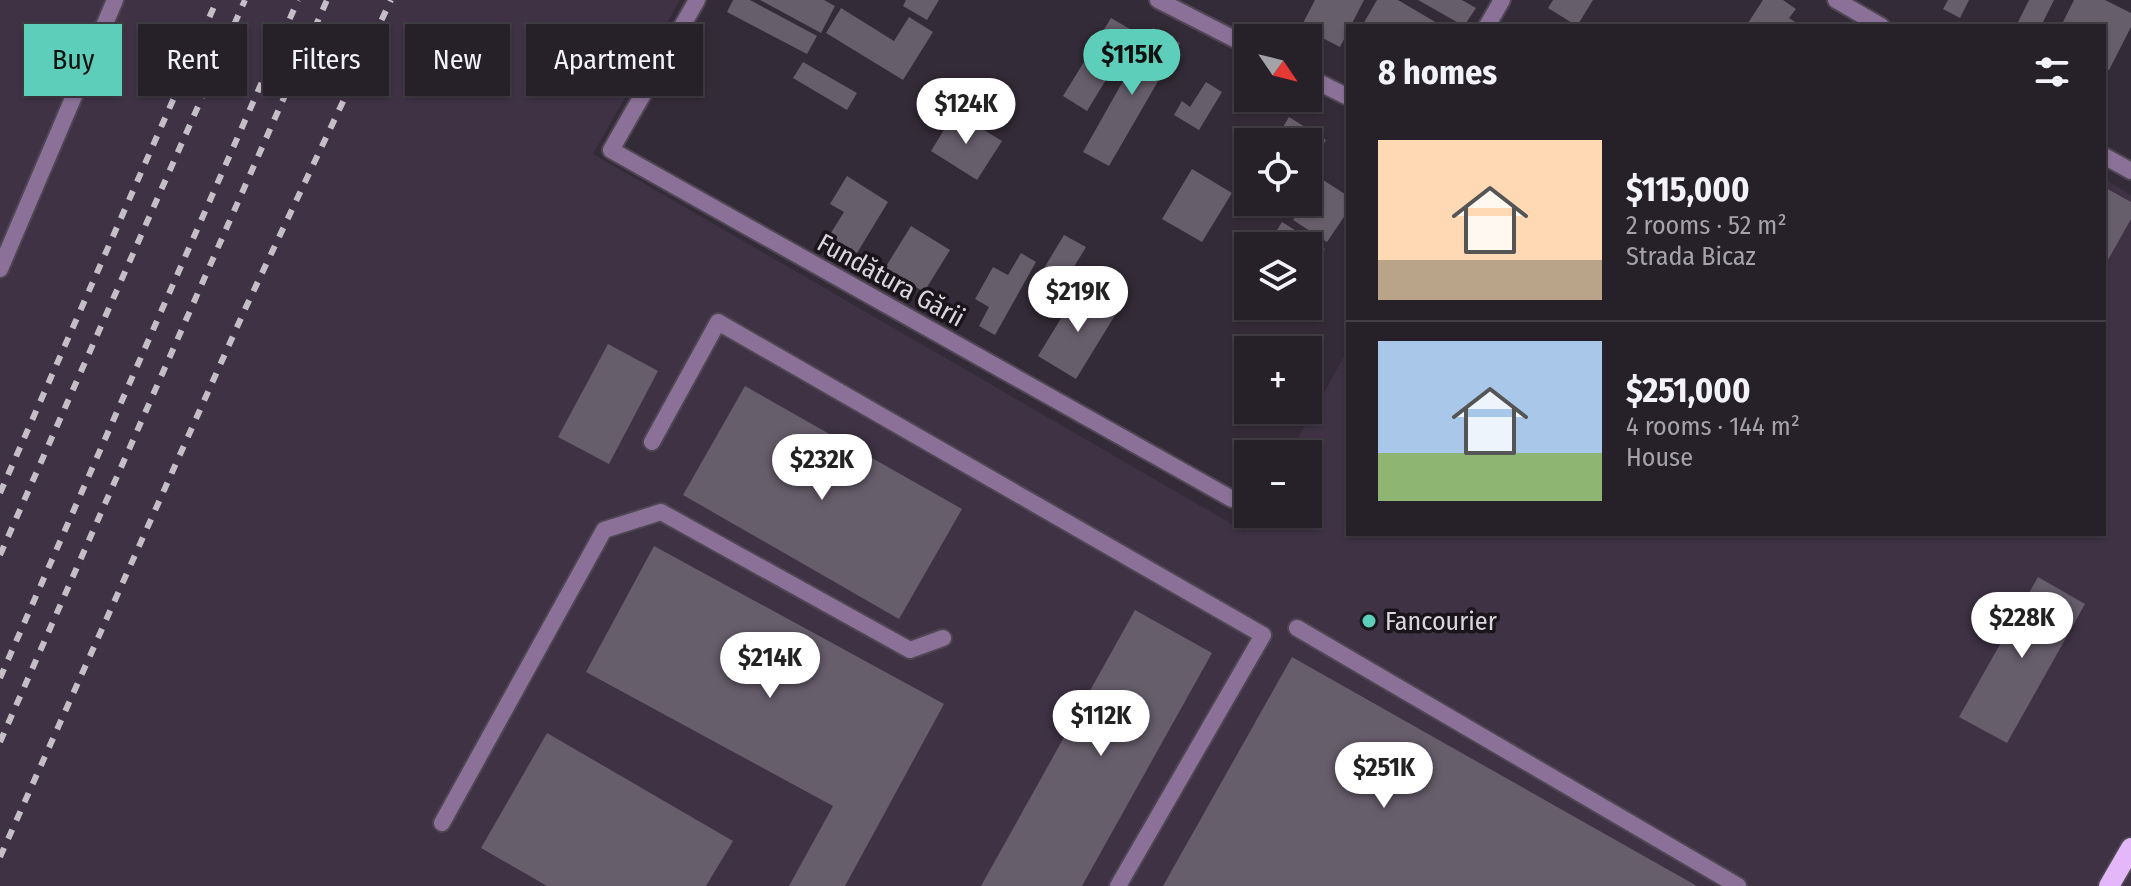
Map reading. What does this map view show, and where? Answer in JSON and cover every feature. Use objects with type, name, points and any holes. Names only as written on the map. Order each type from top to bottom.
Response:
[{"type":"main road","points":[[2109,886],[2131,848]]},
{"type":"street","points":[[0,269],[115,0]]},
{"type":"street","name":"Fundătura Gării","points":[[697,0],[611,150],[1232,499]]},
{"type":"street","points":[[1158,0],[1234,39]]},
{"type":"street","points":[[1488,24],[1502,0]]},
{"type":"street","points":[[1836,0],[1878,24]]},
{"type":"street","points":[[1322,84],[1346,96]]},
{"type":"street","points":[[2106,157],[2131,171]]},
{"type":"street","points":[[652,442],[718,322],[1263,635],[1118,886]]},
{"type":"street","points":[[442,823],[604,530],[661,512],[910,650],[943,638]]},
{"type":"street","points":[[1297,628],[1738,886]]},
{"type":"shaded area","points":[[0,0],[680,0],[666,24],[526,24],[526,96],[626,96],[593,154],[1234,525],[1234,528],[1244,531],[1246,528],[1322,528],[1322,440],[1297,440],[1306,424],[1322,424],[1322,396],[1346,354],[1346,536],[2106,536],[2106,180],[2131,195],[2131,886],[0,886]]},
{"type":"building","points":[[733,0],[750,0],[817,36],[807,54],[727,12]]},
{"type":"building","points":[[760,0],[824,0],[835,6],[821,33]]},
{"type":"building","points":[[906,0],[939,0],[927,20],[903,6]]},
{"type":"building","points":[[1315,0],[1364,0],[1352,24],[1346,24],[1346,35],[1340,47],[1322,38],[1322,24],[1303,24]]},
{"type":"building","points":[[1377,0],[1398,0],[1439,24],[1363,24]]},
{"type":"building","points":[[1418,0],[1462,0],[1476,8],[1465,24]]},
{"type":"building","points":[[1553,0],[1593,0],[1578,24],[1548,8]]},
{"type":"building","points":[[1763,0],[1783,0],[1796,9],[1789,18],[1798,24],[1747,24]]},
{"type":"building","points":[[1948,0],[1969,0],[1960,18],[1943,9]]},
{"type":"building","points":[[2029,0],[2054,0],[2042,24],[2017,24]]},
{"type":"building","points":[[2074,0],[2105,0],[2131,13],[2131,27],[2109,70],[2106,69],[2106,24],[2062,24]]},
{"type":"building","points":[[841,8],[894,41],[909,17],[933,32],[903,80],[826,33]]},
{"type":"building","points":[[1111,18],[1135,32],[1087,111],[1063,96]]},
{"type":"building","points":[[1153,28],[1180,43],[1109,166],[1083,152]]},
{"type":"building","points":[[803,62],[857,93],[847,110],[793,78]]},
{"type":"building","points":[[1206,82],[1222,92],[1199,130],[1174,115],[1182,101],[1190,107]]},
{"type":"building","points":[[955,112],[1002,141],[977,180],[931,151]]},
{"type":"building","points":[[1289,117],[1307,128],[1282,128]]},
{"type":"building","points":[[1192,169],[1232,193],[1202,242],[1162,219]]},
{"type":"building","points":[[847,176],[888,202],[857,253],[829,236],[844,212],[830,204]]},
{"type":"building","points":[[1322,179],[1346,195],[1346,214],[1327,242],[1322,239],[1322,232],[1312,232],[1293,220],[1296,216],[1322,216]]},
{"type":"building","points":[[2106,188],[2131,202],[2131,219],[2106,263]]},
{"type":"building","points":[[1282,222],[1298,232],[1276,232]]},
{"type":"building","points":[[911,226],[950,250],[924,292],[885,268]]},
{"type":"building","points":[[1064,235],[1086,247],[1052,303],[1031,290]]},
{"type":"building","points":[[1021,253],[1036,262],[995,335],[979,326],[989,307],[975,299],[993,267],[1008,275]]},
{"type":"building","points":[[1079,289],[1117,312],[1076,379],[1038,356]]},
{"type":"building","points":[[608,344],[658,371],[609,464],[558,437]]},
{"type":"building","points":[[745,386],[962,509],[899,619],[683,495]]},
{"type":"building","points":[[654,546],[944,704],[845,886],[789,886],[833,806],[586,672]]},
{"type":"building","points":[[2038,577],[2085,604],[2007,743],[1959,717]]},
{"type":"building","points":[[1135,610],[1212,653],[1082,886],[981,886]]},
{"type":"building","points":[[1292,657],[1697,886],[1163,886]]},
{"type":"building","points":[[547,733],[733,841],[706,886],[547,886],[481,848]]},
{"type":"railway","points":[[0,493],[217,0]]},
{"type":"railway","points":[[0,555],[245,0]]},
{"type":"railway","points":[[0,678],[298,0]]},
{"type":"railway","points":[[0,742],[327,0]]},
{"type":"railway","points":[[0,857],[246,307],[391,0]]},
{"type":"place","name":"Fancourier","points":[[1369,621]]}]
